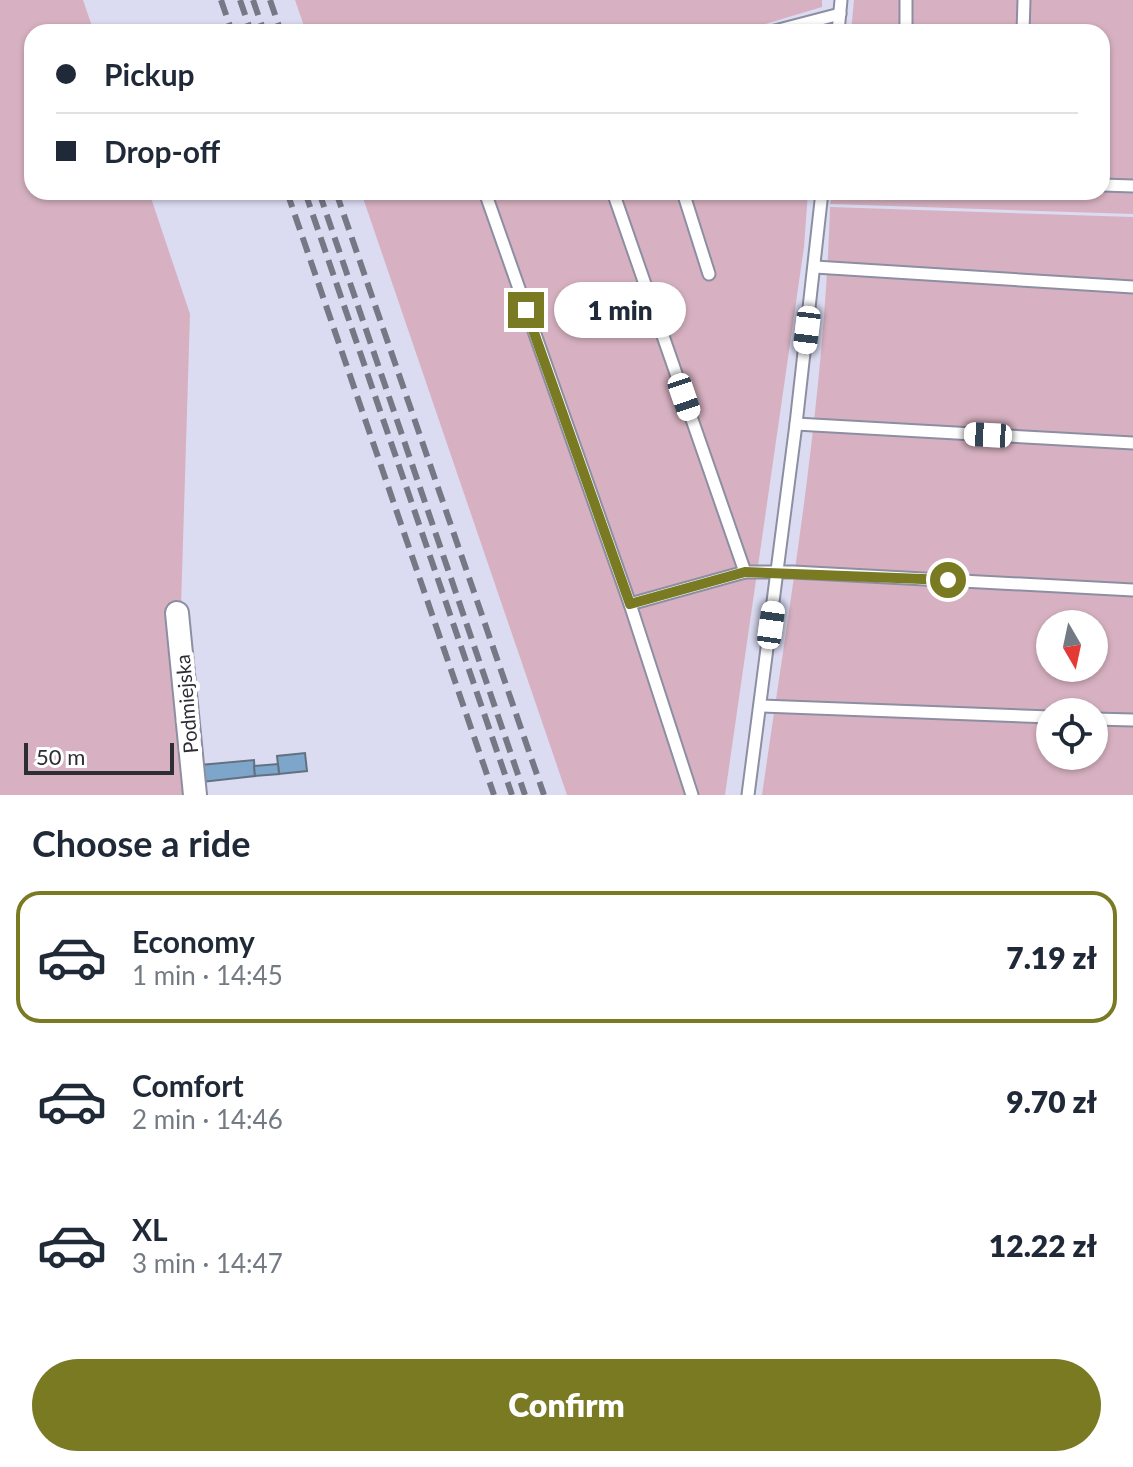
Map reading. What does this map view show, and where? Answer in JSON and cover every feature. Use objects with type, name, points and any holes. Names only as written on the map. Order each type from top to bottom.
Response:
[{"type":"street","name":"Podmiejska","points":[[177,613],[195,795]]},
{"type":"lane","points":[[839,24],[841,0]]},
{"type":"lane","points":[[906,0],[906,24]]},
{"type":"lane","points":[[1023,24],[1024,0]]},
{"type":"lane","points":[[802,24],[840,14]]},
{"type":"lane","points":[[1110,185],[1133,186]]},
{"type":"lane","points":[[488,200],[630,604],[692,795]]},
{"type":"lane","points":[[616,200],[745,572]]},
{"type":"lane","points":[[686,200],[709,274]]},
{"type":"lane","points":[[748,795],[778,571],[821,200]]},
{"type":"lane","points":[[815,267],[1133,287]]},
{"type":"lane","points":[[796,424],[1133,443]]},
{"type":"lane","points":[[630,604],[745,572],[778,571],[1133,590]]},
{"type":"lane","points":[[760,706],[1036,716]]},
{"type":"lane","points":[[1108,719],[1133,720]]},
{"type":"shaded area","points":[[0,0],[83,0],[91,24],[24,24],[24,200],[152,200],[190,314],[181,607],[185,795],[0,795]]},
{"type":"shaded area","points":[[295,0],[822,0],[822,7],[766,24],[303,24]]},
{"type":"shaded area","points":[[854,0],[1133,0],[1133,214],[830,204],[831,200],[1110,200],[1110,24],[852,24]]},
{"type":"shaded area","points":[[364,200],[807,200],[804,247],[725,795],[567,795]]},
{"type":"shaded area","points":[[830,207],[1133,217],[1133,795],[762,795],[804,502],[821,355]]},
{"type":"building","points":[[305,753],[307,771],[279,774],[277,756]]},
{"type":"building","points":[[254,760],[255,776],[202,782],[200,765]]},
{"type":"building","points":[[278,764],[279,774],[255,776],[254,766]]},
{"type":"railway","points":[[221,0],[229,24]]},
{"type":"railway","points":[[240,0],[248,24]]},
{"type":"railway","points":[[253,0],[261,24]]},
{"type":"railway","points":[[270,0],[278,24]]},
{"type":"railway","points":[[290,200],[494,795]]},
{"type":"railway","points":[[308,200],[512,795]]},
{"type":"railway","points":[[322,200],[525,795]]},
{"type":"railway","points":[[339,200],[544,795]]},
{"type":"route","points":[[526,310],[630,604],[745,572],[948,580]]}]
